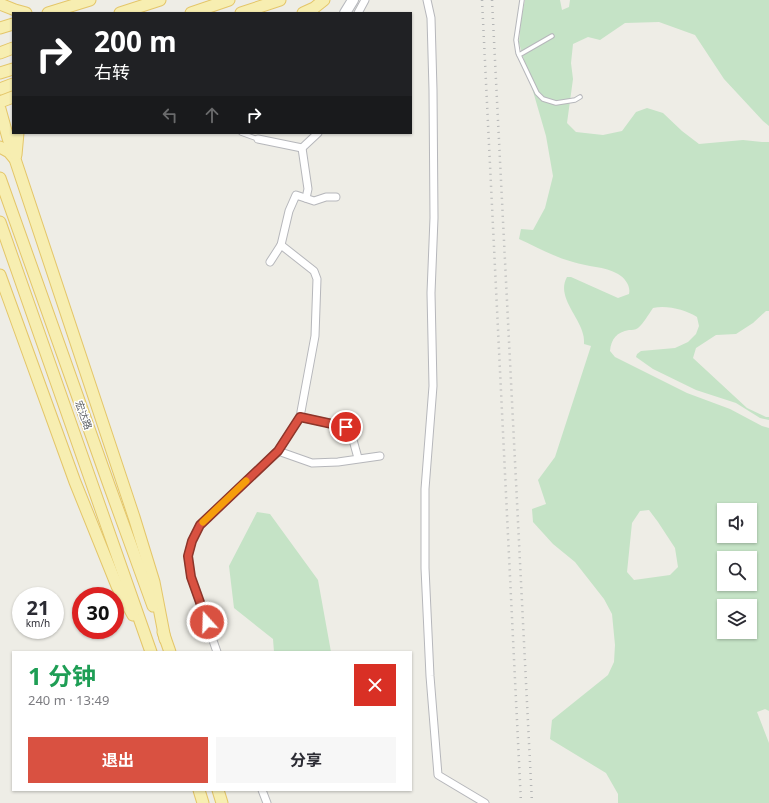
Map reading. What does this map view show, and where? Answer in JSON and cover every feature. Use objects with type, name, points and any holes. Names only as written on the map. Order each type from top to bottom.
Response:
[{"type":"main road","points":[[51,12],[90,0]]},
{"type":"main road","points":[[123,12],[160,0]]},
{"type":"main road","points":[[194,12],[229,0]]},
{"type":"main road","points":[[243,12],[280,0]]},
{"type":"main road","points":[[305,12],[314,8],[324,0]]},
{"type":"main road","points":[[0,4],[22,12]]},
{"type":"main road","points":[[0,28],[12,24]]},
{"type":"main road","points":[[0,53],[12,48]]},
{"type":"main road","points":[[0,74],[12,69]]},
{"type":"main road","points":[[0,88],[12,84]]},
{"type":"main road","points":[[0,102],[12,97]]},
{"type":"main road","points":[[0,109],[134,517],[154,582],[165,639]]},
{"type":"main road","points":[[17,164],[16,148],[18,134]]},
{"type":"main road","points":[[0,147],[9,152],[17,164]]},
{"type":"main road","name":"宏达路","points":[[0,178],[170,651]]},
{"type":"main road","name":"宏达路","points":[[0,222],[149,648]]},
{"type":"main road","points":[[0,276],[75,482],[117,586],[149,648]]},
{"type":"main road","points":[[199,791],[203,803]]},
{"type":"main road","points":[[218,791],[222,803]]},
{"type":"street","points":[[346,12],[353,0]]},
{"type":"street","points":[[359,12],[365,0]]},
{"type":"street","points":[[427,0],[431,25],[434,203],[431,293],[433,386],[425,489],[425,568],[430,676],[438,775],[485,803]]},
{"type":"street","points":[[302,148],[317,134]]},
{"type":"street","points":[[258,139],[302,148]]},
{"type":"street","points":[[302,148],[308,189],[306,198]]},
{"type":"street","points":[[270,262],[281,245],[289,211],[296,195],[314,201],[326,197],[336,197]]},
{"type":"street","points":[[217,651],[191,577],[188,556],[192,541],[200,525],[278,451],[300,417],[315,336],[317,279],[314,271],[281,245]]},
{"type":"street","points":[[300,417],[346,427],[353,440],[358,458]]},
{"type":"street","points":[[278,451],[312,463],[338,462],[380,456]]},
{"type":"street","points":[[262,791],[266,803]]},
{"type":"lane","points":[[522,0],[516,40],[519,55],[537,93],[543,99],[556,103],[575,100],[580,97]]},
{"type":"lane","points":[[519,55],[552,36]]},
{"type":"lane","points":[[244,134],[258,139]]},
{"type":"green space","points":[[525,0],[560,0],[562,10],[569,7],[570,0],[769,0],[769,126],[724,79],[695,35],[659,22],[625,23],[600,40],[588,37],[573,44],[571,63],[573,79],[567,123],[576,132],[603,135],[622,131],[636,112],[647,108],[663,113],[682,131],[699,144],[743,140],[769,142],[769,311],[766,311],[753,323],[736,334],[716,335],[696,348],[693,358],[747,408],[769,417],[769,420],[760,418],[736,403],[696,390],[653,369],[636,357],[641,351],[675,348],[688,342],[696,334],[699,326],[697,317],[687,312],[665,307],[653,308],[638,328],[635,330],[621,332],[615,337],[610,351],[615,357],[687,393],[730,409],[762,426],[769,428],[769,711],[765,709],[757,712],[769,743],[769,803],[618,803],[618,794],[606,773],[550,739],[552,720],[608,675],[614,662],[615,645],[612,614],[604,599],[575,562],[553,544],[533,522],[532,509],[546,504],[538,480],[555,457],[591,346],[584,344],[584,336],[581,327],[566,299],[564,284],[567,277],[571,277],[618,298],[629,294],[629,291],[625,280],[613,271],[566,260],[519,239],[521,229],[533,230],[545,208],[553,176],[546,136],[519,43],[521,19]],"holes":[[[649,510],[675,548],[678,567],[670,575],[634,580],[627,572],[632,523],[640,511]]]},
{"type":"green space","points":[[257,512],[270,514],[318,580],[331,651],[274,651],[273,639],[234,608],[229,566]]},
{"type":"railway","points":[[482,0],[521,803]]},
{"type":"railway","points":[[492,0],[532,803]]},
{"type":"slow traffic","points":[[203,522],[246,481]]},
{"type":"route","points":[[207,622],[191,577],[188,556],[192,541],[200,525],[278,451],[300,417],[346,427]]}]
